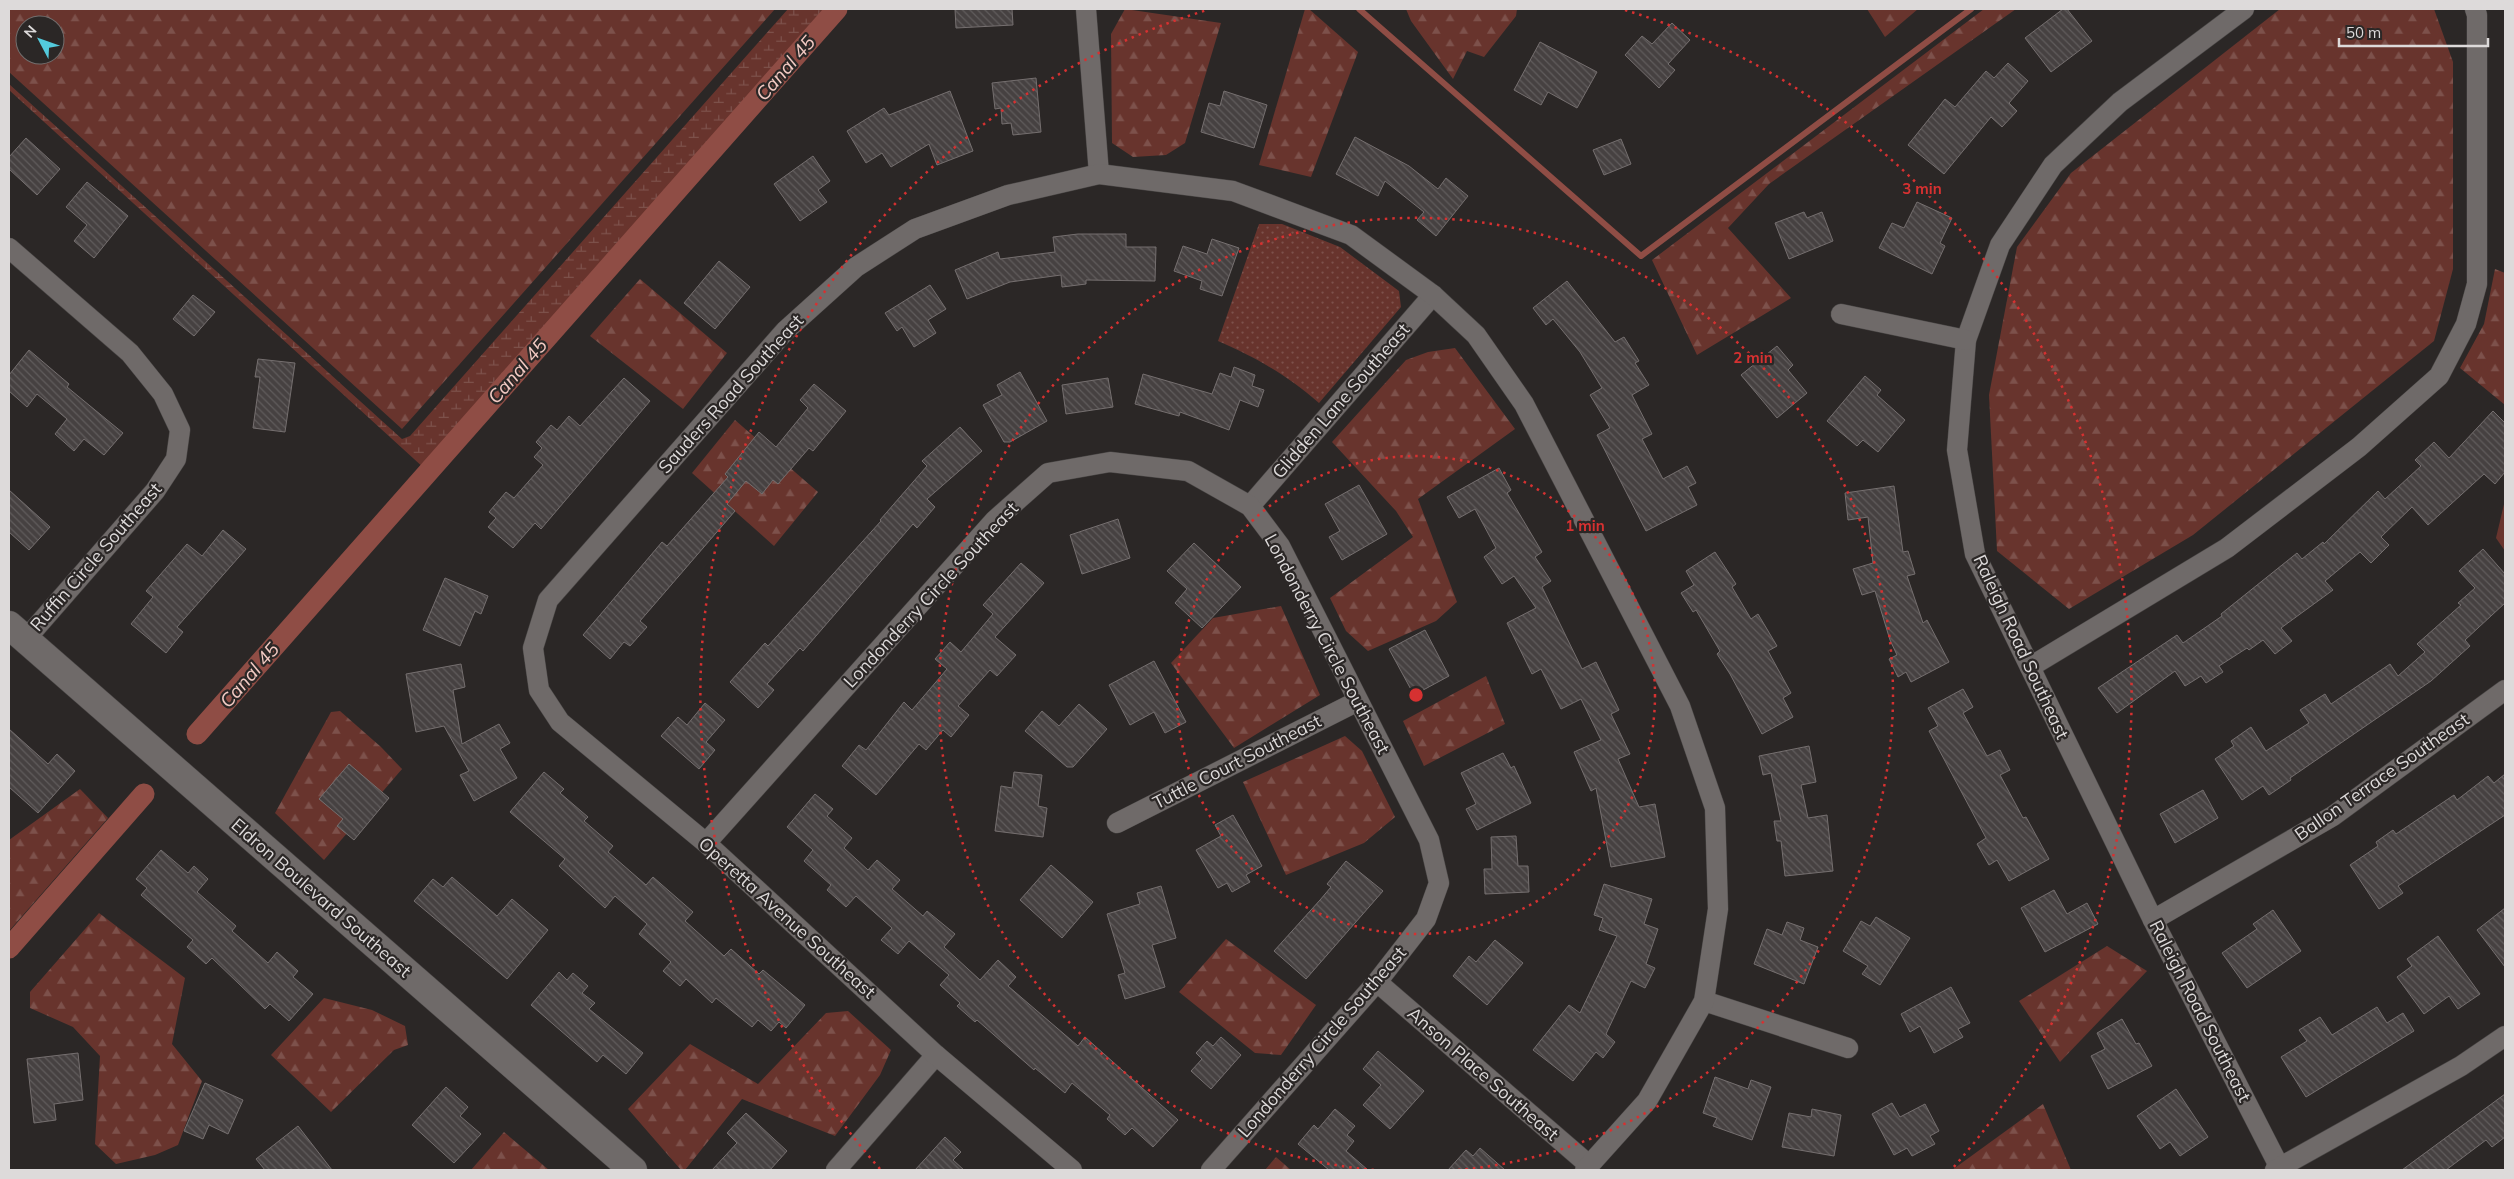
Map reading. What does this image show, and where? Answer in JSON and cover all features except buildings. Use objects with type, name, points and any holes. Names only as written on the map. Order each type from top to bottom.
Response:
[{"type":"street","points":[[1086,9],[1099,174]]},
{"type":"street","name":"Raleigh Road Southeast","points":[[2244,9],[2120,102],[2053,165],[2000,245],[1966,340],[1958,450],[1975,554],[2153,920],[2279,1169]]},
{"type":"street","points":[[2030,667],[2227,548],[2359,447],[2439,376],[2466,324],[2477,284],[2478,15],[2475,9]]},
{"type":"street","name":"Sauders Road Southeast","points":[[533,648],[548,600],[785,331],[856,267],[915,230],[1008,195],[1099,174],[1233,190],[1351,235],[1433,295],[1476,334],[1524,404],[1680,706],[1715,808],[1718,910],[1704,1001],[1647,1101],[1587,1168]]},
{"type":"street","name":"Ruffin Circle Southeast","points":[[9,248],[130,353],[163,394],[180,430],[176,460],[155,492],[17,633]]},
{"type":"street","name":"Glidden Lane Southeast","points":[[1250,506],[1433,295]]},
{"type":"street","points":[[1841,314],[1966,340]]},
{"type":"street","name":"Londonderry Circle Southeast","points":[[706,843],[995,520],[1048,473],[1110,462],[1188,471],[1250,506],[1280,546],[1429,840],[1439,884],[1426,919],[1377,982],[1210,1170]]},
{"type":"street","name":"Eldron Boulevard Southeast","points":[[17,633],[633,1170]]},
{"type":"street","name":"Operetta Avenue Southeast","points":[[533,648],[539,690],[560,722],[706,843],[936,1055],[1072,1170]]},
{"type":"street","name":"Ballon Terrace Southeast","points":[[2153,920],[2333,816],[2505,690]]},
{"type":"street","name":"Tuttle Court Southeast","points":[[1116,823],[1358,701]]},
{"type":"street","name":"Anson Place Southeast","points":[[1377,982],[1587,1168]]},
{"type":"street","points":[[1704,1001],[1848,1048]]},
{"type":"street","points":[[2279,1169],[2461,1066],[2505,1036]]},
{"type":"street","points":[[836,1170],[936,1055]]},
{"type":"green space","points":[[9,9],[775,9],[402,429],[9,72]]},
{"type":"green space","points":[[788,9],[847,9],[425,469],[9,90],[9,84],[402,439],[410,436]]},
{"type":"green space","points":[[1125,9],[1221,23],[1185,143],[1166,155],[1133,157],[1112,143],[1111,34]]},
{"type":"green space","points":[[1305,9],[1309,9],[1358,52],[1311,177],[1259,165]]},
{"type":"green space","points":[[1406,9],[1517,9],[1516,16],[1484,57],[1467,51],[1453,79],[1411,21]]},
{"type":"green space","points":[[1867,9],[1918,9],[1885,37]]},
{"type":"green space","points":[[1984,9],[2016,9],[1769,184],[1728,228],[1791,298],[1697,355],[1652,260]]},
{"type":"green space","points":[[2280,9],[2434,9],[2453,62],[2453,269],[2434,341],[2193,535],[2069,609],[1997,551],[1989,395],[2017,247],[2071,173]]},
{"type":"green space","points":[[1259,224],[1282,224],[1340,247],[1399,291],[1401,307],[1319,403],[1271,368],[1218,341]]},
{"type":"green space","points":[[2495,269],[2505,273],[2505,405],[2460,368],[2484,324]]},
{"type":"green space","points":[[640,279],[727,353],[683,409],[590,336]]},
{"type":"green space","points":[[1455,348],[1515,429],[1418,499],[1457,602],[1436,621],[1368,651],[1346,631],[1330,598],[1413,537],[1396,511],[1332,442],[1406,360],[1428,352]]},
{"type":"green space","points":[[735,420],[818,492],[774,546],[692,473]]},
{"type":"green space","points":[[2505,500],[2505,551],[2496,538]]},
{"type":"green space","points":[[1281,606],[1320,695],[1234,748],[1171,663],[1213,618]]},
{"type":"green space","points":[[1486,676],[1505,724],[1424,766],[1403,721]]},
{"type":"green space","points":[[340,711],[381,747],[402,769],[324,860],[275,813],[331,712]]},
{"type":"green space","points":[[1345,736],[1362,751],[1395,817],[1364,843],[1286,875],[1243,782]]},
{"type":"green space","points":[[80,789],[108,818],[9,931],[9,840]]},
{"type":"green space","points":[[99,913],[185,978],[172,1044],[202,1081],[178,1145],[155,1155],[116,1164],[95,1144],[100,1056],[73,1027],[30,1008],[30,992]]},
{"type":"green space","points":[[1226,939],[1316,1005],[1281,1055],[1255,1053],[1179,992]]},
{"type":"green space","points":[[2107,946],[2147,971],[2060,1062],[2019,1001]]},
{"type":"green space","points":[[324,998],[372,1010],[405,1026],[408,1045],[394,1050],[331,1112],[271,1055]]},
{"type":"green space","points":[[848,1011],[891,1050],[880,1075],[835,1136],[742,1099],[685,1170],[681,1170],[628,1109],[690,1044],[758,1084],[826,1013]]},
{"type":"green space","points":[[2043,1104],[2071,1170],[1952,1170]]},
{"type":"green space","points":[[504,1132],[549,1170],[471,1170]]},
{"type":"green space","points":[[1276,1157],[1291,1170],[1265,1170]]},
{"type":"waterway","name":"Canal 45","points":[[197,734],[837,9]]},
{"type":"waterway","points":[[1359,9],[1641,256],[1971,9]]},
{"type":"waterway","name":"Canal 45","points":[[9,948],[144,794]]}]
